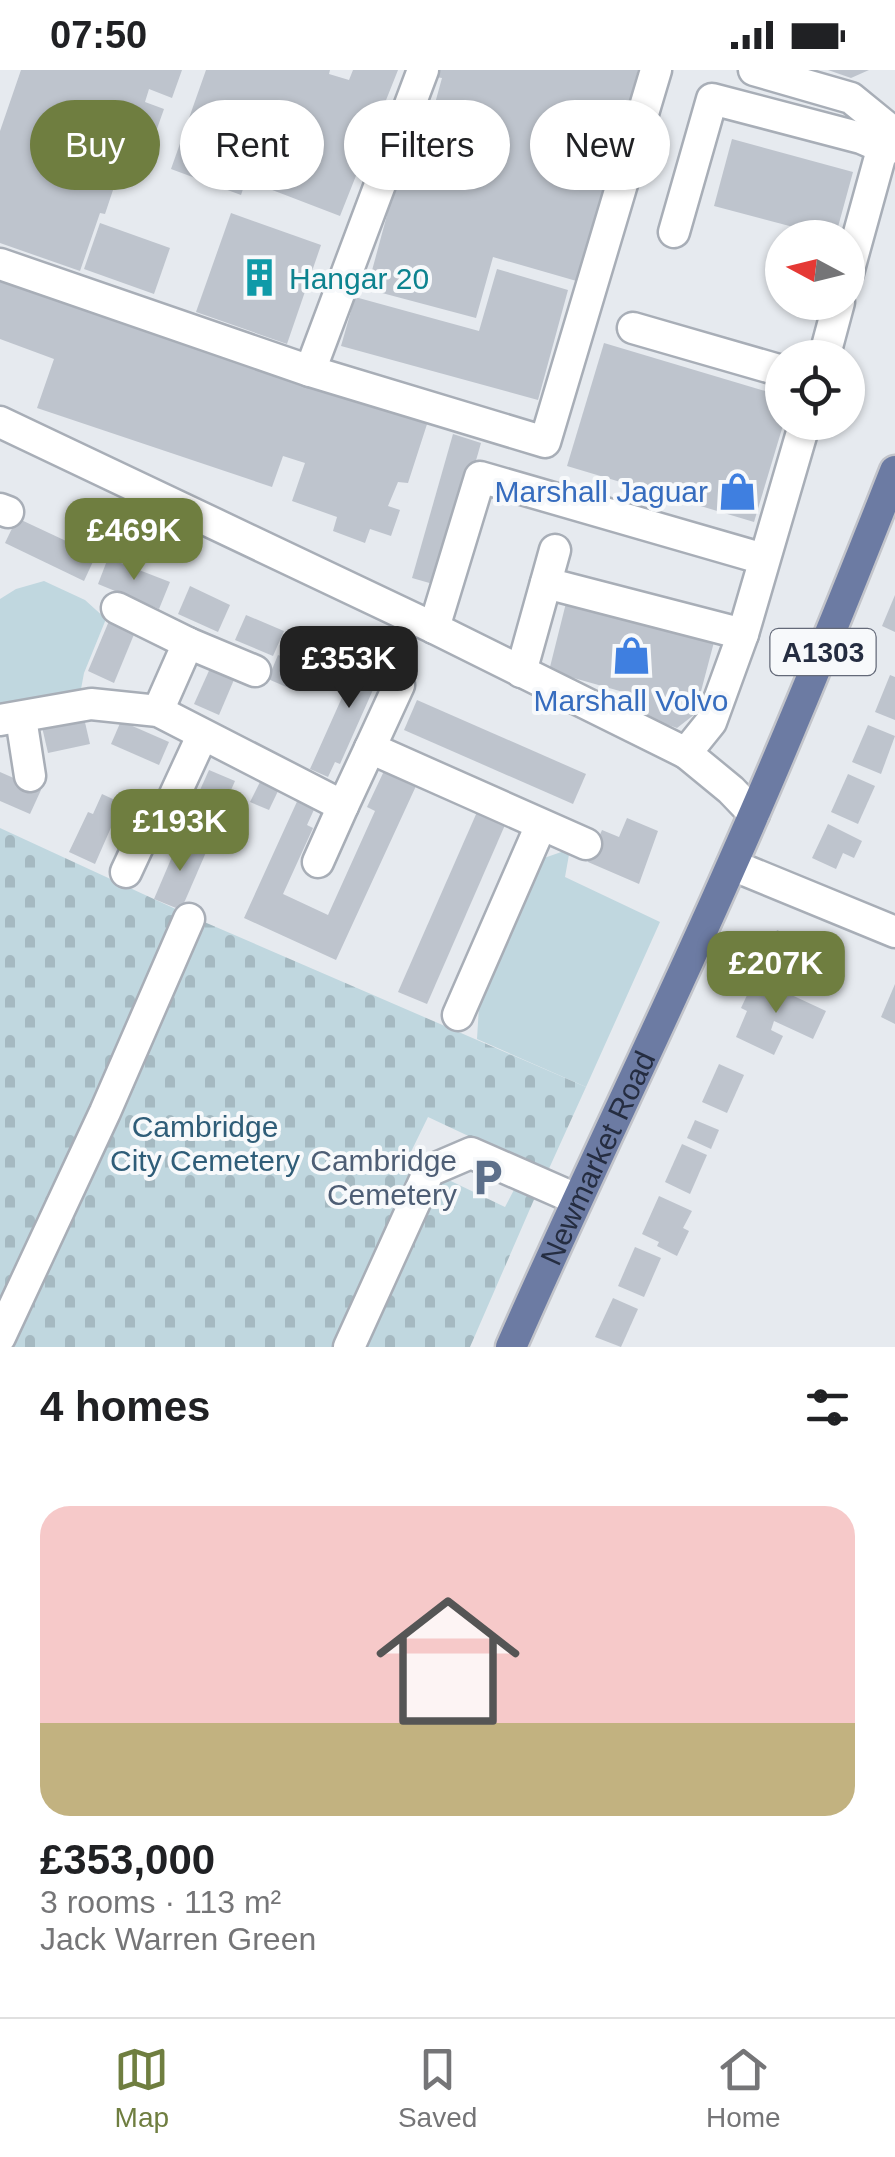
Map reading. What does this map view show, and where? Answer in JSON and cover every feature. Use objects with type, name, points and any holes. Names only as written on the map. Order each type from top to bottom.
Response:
[{"type":"main road","name":"Newmarket Road","points":[[511,1347],[754,814],[895,471]]},
{"type":"street","points":[[310,371],[423,70]]},
{"type":"street","points":[[0,264],[310,371],[545,442],[656,70]]},
{"type":"street","points":[[754,70],[851,98],[891,139]]},
{"type":"street","points":[[674,232],[712,99],[861,138],[891,139]]},
{"type":"street","points":[[865,220],[891,139]]},
{"type":"street","points":[[633,328],[765,366]]},
{"type":"street","points":[[0,422],[434,628],[686,753],[754,814]]},
{"type":"street","points":[[686,753],[711,722],[743,634],[800,440]]},
{"type":"street","points":[[434,628],[480,477],[764,559]]},
{"type":"street","points":[[521,672],[554,550]]},
{"type":"street","points":[[546,583],[743,634]]},
{"type":"street","points":[[117,608],[255,671]]},
{"type":"street","points":[[158,711],[188,643]]},
{"type":"street","points":[[318,862],[399,685]]},
{"type":"street","points":[[30,776],[10,719],[91,704],[158,711],[343,806]]},
{"type":"street","points":[[126,872],[154,814],[172,814],[172,801],[202,736]]},
{"type":"street","points":[[370,748],[586,844]]},
{"type":"street","points":[[458,1015],[541,825]]},
{"type":"street","points":[[732,864],[895,932]]},
{"type":"street","points":[[0,1337],[189,920]]},
{"type":"street","points":[[349,1347],[429,1171],[471,1153],[576,1199]]},
{"type":"green space","points":[[44,581],[85,600],[106,619],[81,689],[46,703],[0,710],[0,599],[16,589]]},
{"type":"green space","name":"Cambridge City Cemetery","points":[[0,828],[195,918],[586,1087],[547,1173],[428,1117],[407,1160],[505,1207],[516,1186],[536,1195],[470,1347],[0,1347]]},
{"type":"green space","points":[[570,849],[565,877],[660,922],[586,1087],[477,1039],[479,1006],[544,858]]},
{"type":"building","points":[[21,70],[182,70],[172,98],[149,89],[146,100],[30,100],[30,190],[113,190],[105,214],[100,213],[80,271],[0,243],[0,131]]},
{"type":"building","points":[[206,70],[330,70],[329,74],[349,80],[353,70],[398,70],[386,100],[344,100],[344,190],[350,190],[340,216],[272,190],[324,190],[324,100],[195,100]]},
{"type":"building","points":[[438,70],[638,70],[630,100],[530,100],[530,190],[605,190],[580,282],[493,257],[476,318],[367,289],[394,190],[510,190],[510,100],[436,100],[442,78],[436,77]]},
{"type":"building","points":[[828,70],[869,70],[851,78]]},
{"type":"building","points":[[732,139],[853,172],[840,220],[767,220],[714,206]]},
{"type":"building","points":[[180,144],[180,172],[171,169]]},
{"type":"building","name":"Hangar 20","points":[[231,213],[321,245],[287,344],[196,312]]},
{"type":"building","points":[[100,223],[170,248],[154,294],[84,269]]},
{"type":"building","points":[[497,269],[568,290],[538,400],[341,346],[355,297],[479,331]]},
{"type":"building","points":[[0,270],[429,418],[408,483],[398,482],[388,506],[400,510],[391,536],[370,529],[365,543],[333,531],[337,517],[292,501],[305,463],[283,456],[272,487],[37,408],[54,359],[0,339]]},
{"type":"building","points":[[604,343],[765,391],[765,440],[779,440],[754,522],[567,466]]},
{"type":"building","points":[[453,434],[481,443],[440,586],[412,578]]},
{"type":"building","points":[[17,518],[96,555],[84,581],[5,543]]},
{"type":"building","points":[[108,558],[170,582],[159,609],[98,584]]},
{"type":"building","points":[[190,586],[230,605],[218,632],[178,614]]},
{"type":"building","points":[[895,595],[895,632],[882,626]]},
{"type":"building","name":"Marshall Volvo","points":[[567,599],[714,642],[695,714],[677,728],[643,716],[648,699],[549,671]]},
{"type":"building","points":[[246,615],[284,631],[273,656],[235,640]]},
{"type":"building","points":[[109,621],[135,632],[114,683],[88,671]]},
{"type":"building","points":[[365,646],[388,656],[340,764],[335,762],[328,777],[310,769]]},
{"type":"building","points":[[278,655],[301,664],[291,689],[268,679]]},
{"type":"building","points":[[212,664],[236,675],[219,715],[194,704]]},
{"type":"building","points":[[890,675],[895,677],[895,720],[875,712]]},
{"type":"building","points":[[417,700],[586,774],[573,804],[404,730]]},
{"type":"building","points":[[84,718],[90,744],[48,753],[42,727]]},
{"type":"building","points":[[121,721],[169,742],[159,765],[111,744]]},
{"type":"building","points":[[868,725],[895,736],[881,774],[852,762]]},
{"type":"building","points":[[209,770],[235,781],[213,831],[187,819]]},
{"type":"building","points":[[384,771],[416,786],[336,960],[244,918],[300,795],[317,803],[307,825],[313,828],[283,894],[328,915],[375,811],[367,807]]},
{"type":"building","points":[[0,772],[41,790],[30,814],[0,801]]},
{"type":"building","points":[[848,774],[875,786],[858,824],[831,812]]},
{"type":"building","points":[[260,782],[278,791],[269,810],[250,802]]},
{"type":"building","points":[[102,794],[128,806],[120,826],[113,823],[95,864],[69,852],[88,812],[93,814]]},
{"type":"building","points":[[477,812],[505,825],[427,1004],[398,992]]},
{"type":"building","points":[[627,818],[658,831],[639,884],[588,862],[602,830],[619,837]]},
{"type":"building","points":[[828,824],[862,841],[854,858],[843,853],[836,869],[812,858]]},
{"type":"building","points":[[180,838],[207,850],[181,910],[154,899]]},
{"type":"building","points":[[777,930],[799,940],[791,957],[802,962],[786,987],[760,975]]},
{"type":"building","points":[[755,978],[826,1011],[813,1039],[774,1021],[771,1030],[783,1036],[774,1055],[736,1037],[747,1011],[741,1008]]},
{"type":"building","points":[[895,984],[895,1024],[881,1017]]},
{"type":"building","points":[[719,1064],[744,1075],[727,1113],[702,1102]]},
{"type":"building","points":[[695,1120],[719,1130],[711,1149],[687,1138]]},
{"type":"building","points":[[682,1144],[707,1155],[690,1194],[665,1182]]},
{"type":"building","points":[[659,1196],[692,1211],[683,1228],[689,1231],[677,1256],[642,1234]]},
{"type":"building","points":[[635,1247],[661,1258],[644,1297],[618,1286]]},
{"type":"building","points":[[613,1298],[638,1309],[621,1347],[595,1337]]},
{"type":"place","name":"Hangar 20","points":[[259,278]]},
{"type":"place","name":"Marshall Jaguar","points":[[738,491]]},
{"type":"place","name":"Marshall Volvo","points":[[631,656]]},
{"type":"place","name":"Cambridge Cemetery","points":[[487,1177]]}]
